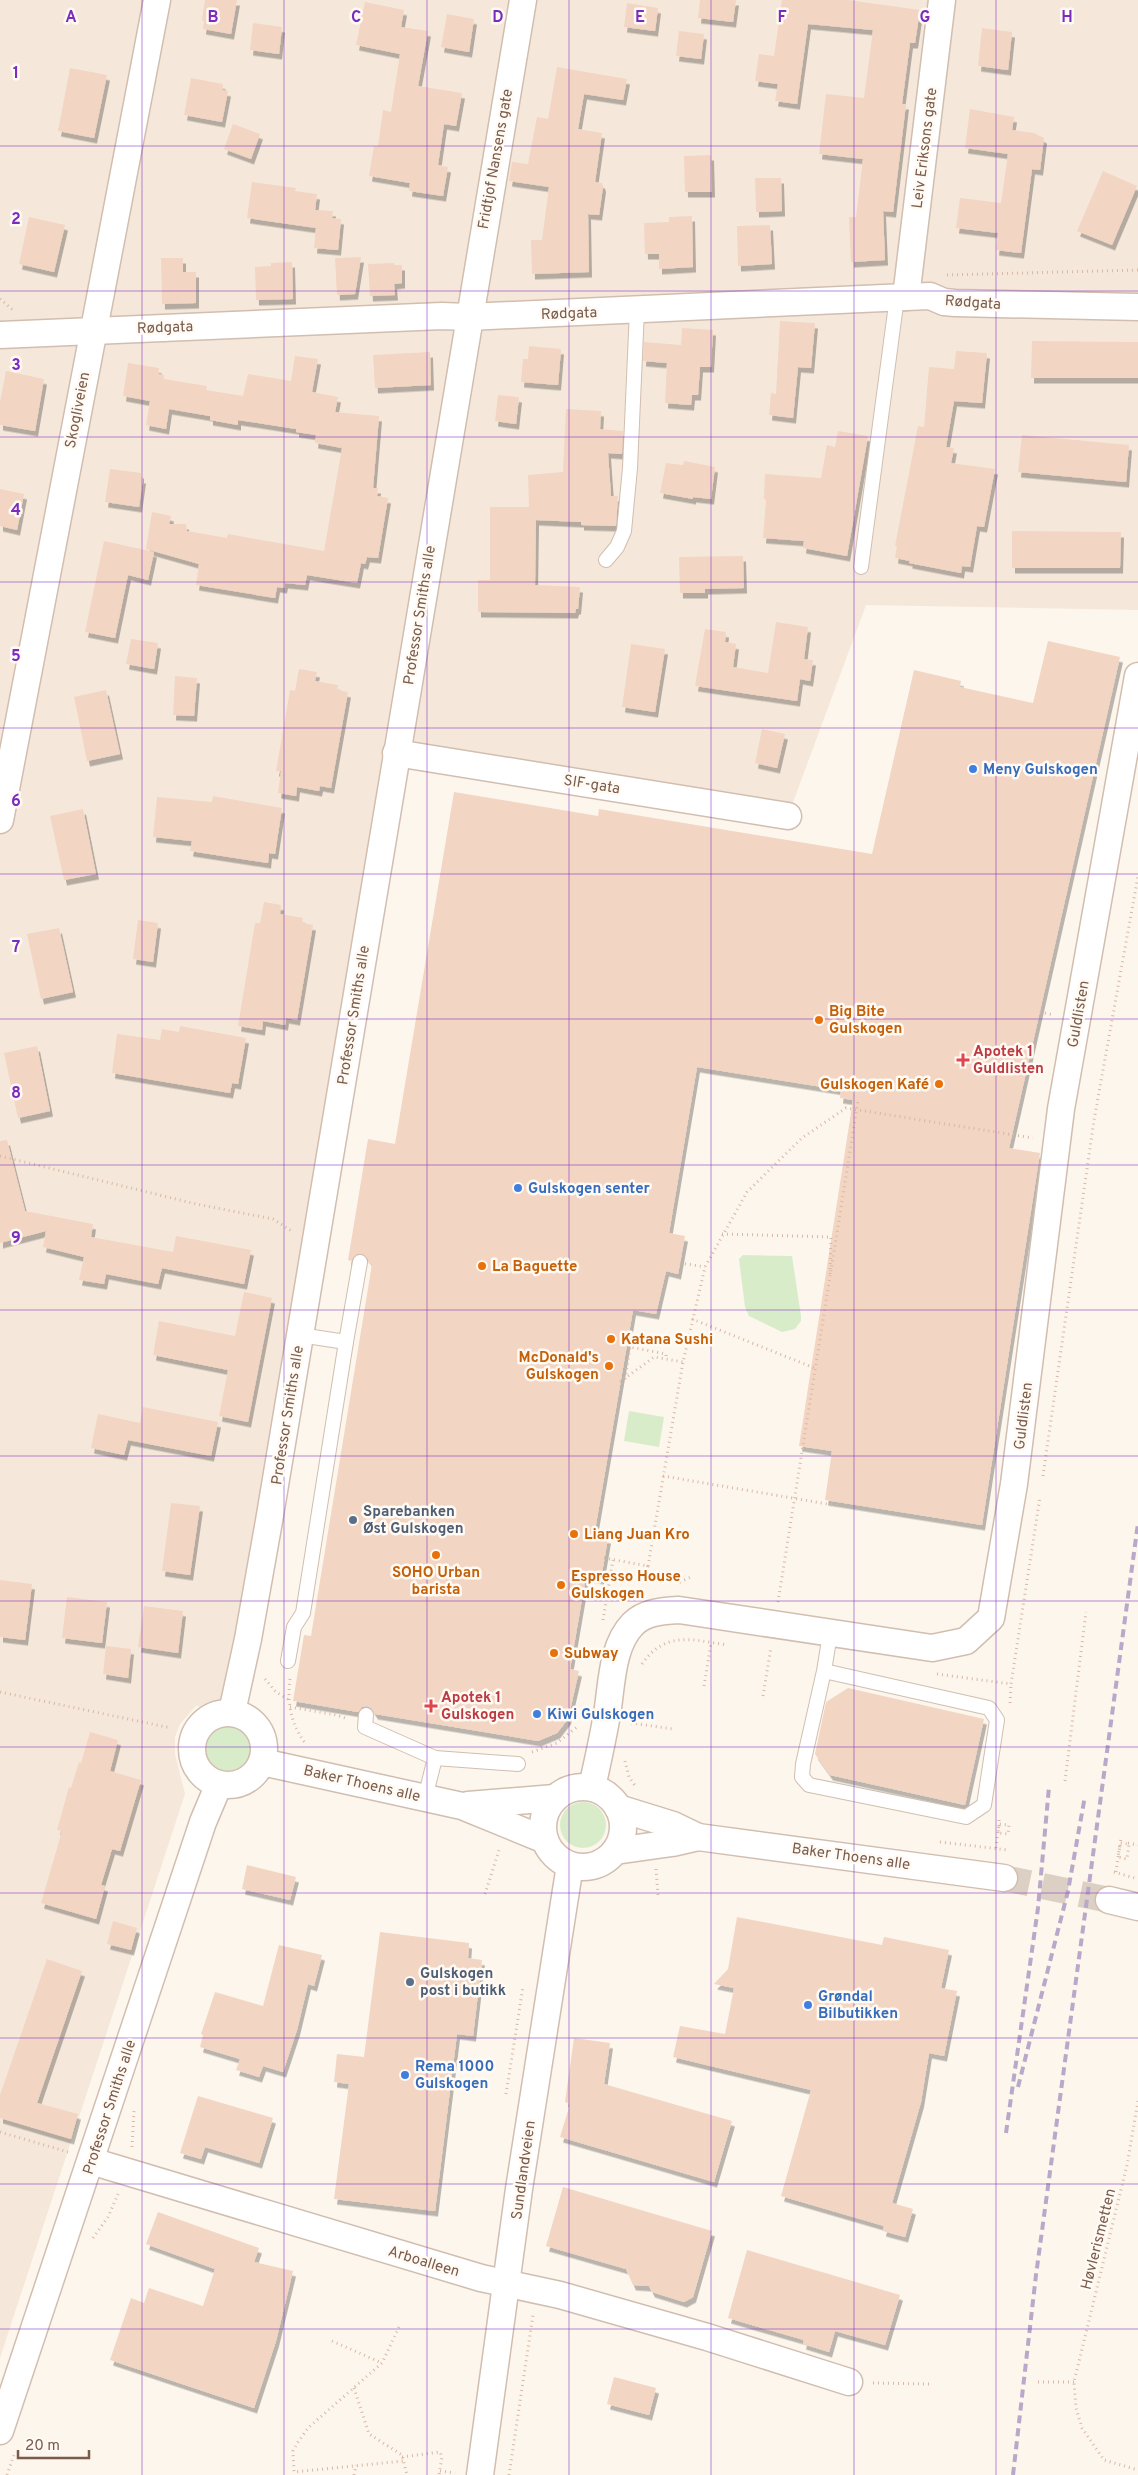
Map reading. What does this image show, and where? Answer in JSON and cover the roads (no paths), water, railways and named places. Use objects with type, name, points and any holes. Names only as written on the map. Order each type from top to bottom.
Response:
[{"type":"street","name":"Skogliveien","points":[[0,820],[157,0]]},
{"type":"street","name":"Fridtjof Nansens gate","points":[[468,317],[523,0]]},
{"type":"street","name":"Leiv Eriksons gate","points":[[911,297],[942,0]]},
{"type":"street","name":"Rødgata","points":[[0,335],[442,316],[468,317],[637,310],[911,297],[955,303],[1138,307]]},
{"type":"street","name":"Professor Smiths alle","points":[[232,1712],[248,1639],[300,1335],[468,317]]},
{"type":"street","name":"Guldlisten","points":[[592,1787],[607,1718],[617,1654],[624,1636],[633,1624],[644,1616],[679,1610],[932,1648],[966,1641],[991,1618],[1014,1484],[1057,1142],[1138,676]]},
{"type":"street","name":"SIF-gata","points":[[396,753],[788,816]]},
{"type":"street","points":[[232,1712],[252,1722],[259,1730],[263,1740],[262,1762],[249,1778],[240,1783],[219,1784],[208,1779],[198,1770],[193,1759],[192,1747],[195,1734],[201,1724],[210,1717],[232,1712]]},
{"type":"street","name":"Baker Thoens alle","points":[[262,1762],[462,1806],[545,1840]]},
{"type":"street","name":"Professor Smiths alle","points":[[0,2431],[203,1822],[219,1784]]},
{"type":"street","points":[[578,1787],[592,1787],[602,1791],[618,1808],[622,1818],[623,1830],[620,1841],[615,1851],[599,1864],[589,1866],[570,1865],[558,1858],[545,1840],[544,1818],[548,1807],[555,1798],[566,1790],[578,1787]]},
{"type":"street","name":"Baker Thoens alle","points":[[462,1806],[555,1798]]},
{"type":"street","name":"Baker Thoens alle","points":[[618,1808],[672,1825],[698,1837],[1004,1878]]},
{"type":"street","name":"Baker Thoens alle","points":[[615,1851],[672,1844],[698,1837]]},
{"type":"street","name":"Sundlandveien","points":[[468,2474],[508,2284],[519,2189],[570,1865]]},
{"type":"street","points":[[1109,1900],[1138,1908]]},
{"type":"street","name":"Arboalleen","points":[[91,2162],[508,2284],[541,2291],[707,2337],[850,2382]]},
{"type":"lane","points":[[861,567],[911,297]]},
{"type":"lane","points":[[606,560],[617,547],[624,531],[630,468],[637,310]]},
{"type":"lane","points":[[288,1661],[294,1627],[303,1613],[360,1262]]},
{"type":"lane","points":[[300,1335],[346,1342]]},
{"type":"lane","points":[[824,1671],[989,1708],[997,1720],[984,1805],[966,1818],[809,1785],[802,1777],[803,1764],[824,1671],[830,1634]]},
{"type":"lane","points":[[366,1721],[435,1758],[518,1764]]},
{"type":"lane","points":[[425,1798],[435,1758]]},
{"type":"tunnel","points":[[1004,1878],[1109,1900]]},
{"type":"railway","points":[[1013,2475],[1036,2275],[1138,1523]]},
{"type":"railway","points":[[1006,2133],[1038,1908],[1049,1787]]},
{"type":"railway","points":[[1018,2087],[1068,1891],[1085,1796]]},
{"type":"place","name":"Meny Gulskogen","points":[[973,769]]},
{"type":"place","name":"Big Bite Gulskogen","points":[[819,1020]]},
{"type":"place","name":"Apotek 1 Guldlisten","points":[[963,1060]]},
{"type":"place","name":"Gulskogen Kafé","points":[[939,1084]]},
{"type":"place","name":"Gulskogen senter","points":[[518,1188]]},
{"type":"place","name":"La Baguette","points":[[482,1266]]},
{"type":"place","name":"Katana Sushi","points":[[611,1339]]},
{"type":"place","name":"McDonald's Gulskogen","points":[[609,1366]]},
{"type":"place","name":"Sparebanken Øst Gulskogen","points":[[353,1520]]},
{"type":"place","name":"Liang Juan Kro","points":[[574,1534]]},
{"type":"place","name":"SOHO Urban barista","points":[[436,1555]]},
{"type":"place","name":"Espresso House Gulskogen","points":[[561,1585]]},
{"type":"place","name":"Subway","points":[[554,1653]]},
{"type":"place","name":"Apotek 1 Gulskogen","points":[[431,1706]]},
{"type":"place","name":"Kiwi Gulskogen","points":[[537,1714]]},
{"type":"place","name":"Gulskogen post i butikk","points":[[410,1982]]},
{"type":"place","name":"Grøndal Bilbutikken","points":[[808,2005]]},
{"type":"place","name":"Rema 1000 Gulskogen","points":[[405,2075]]}]
